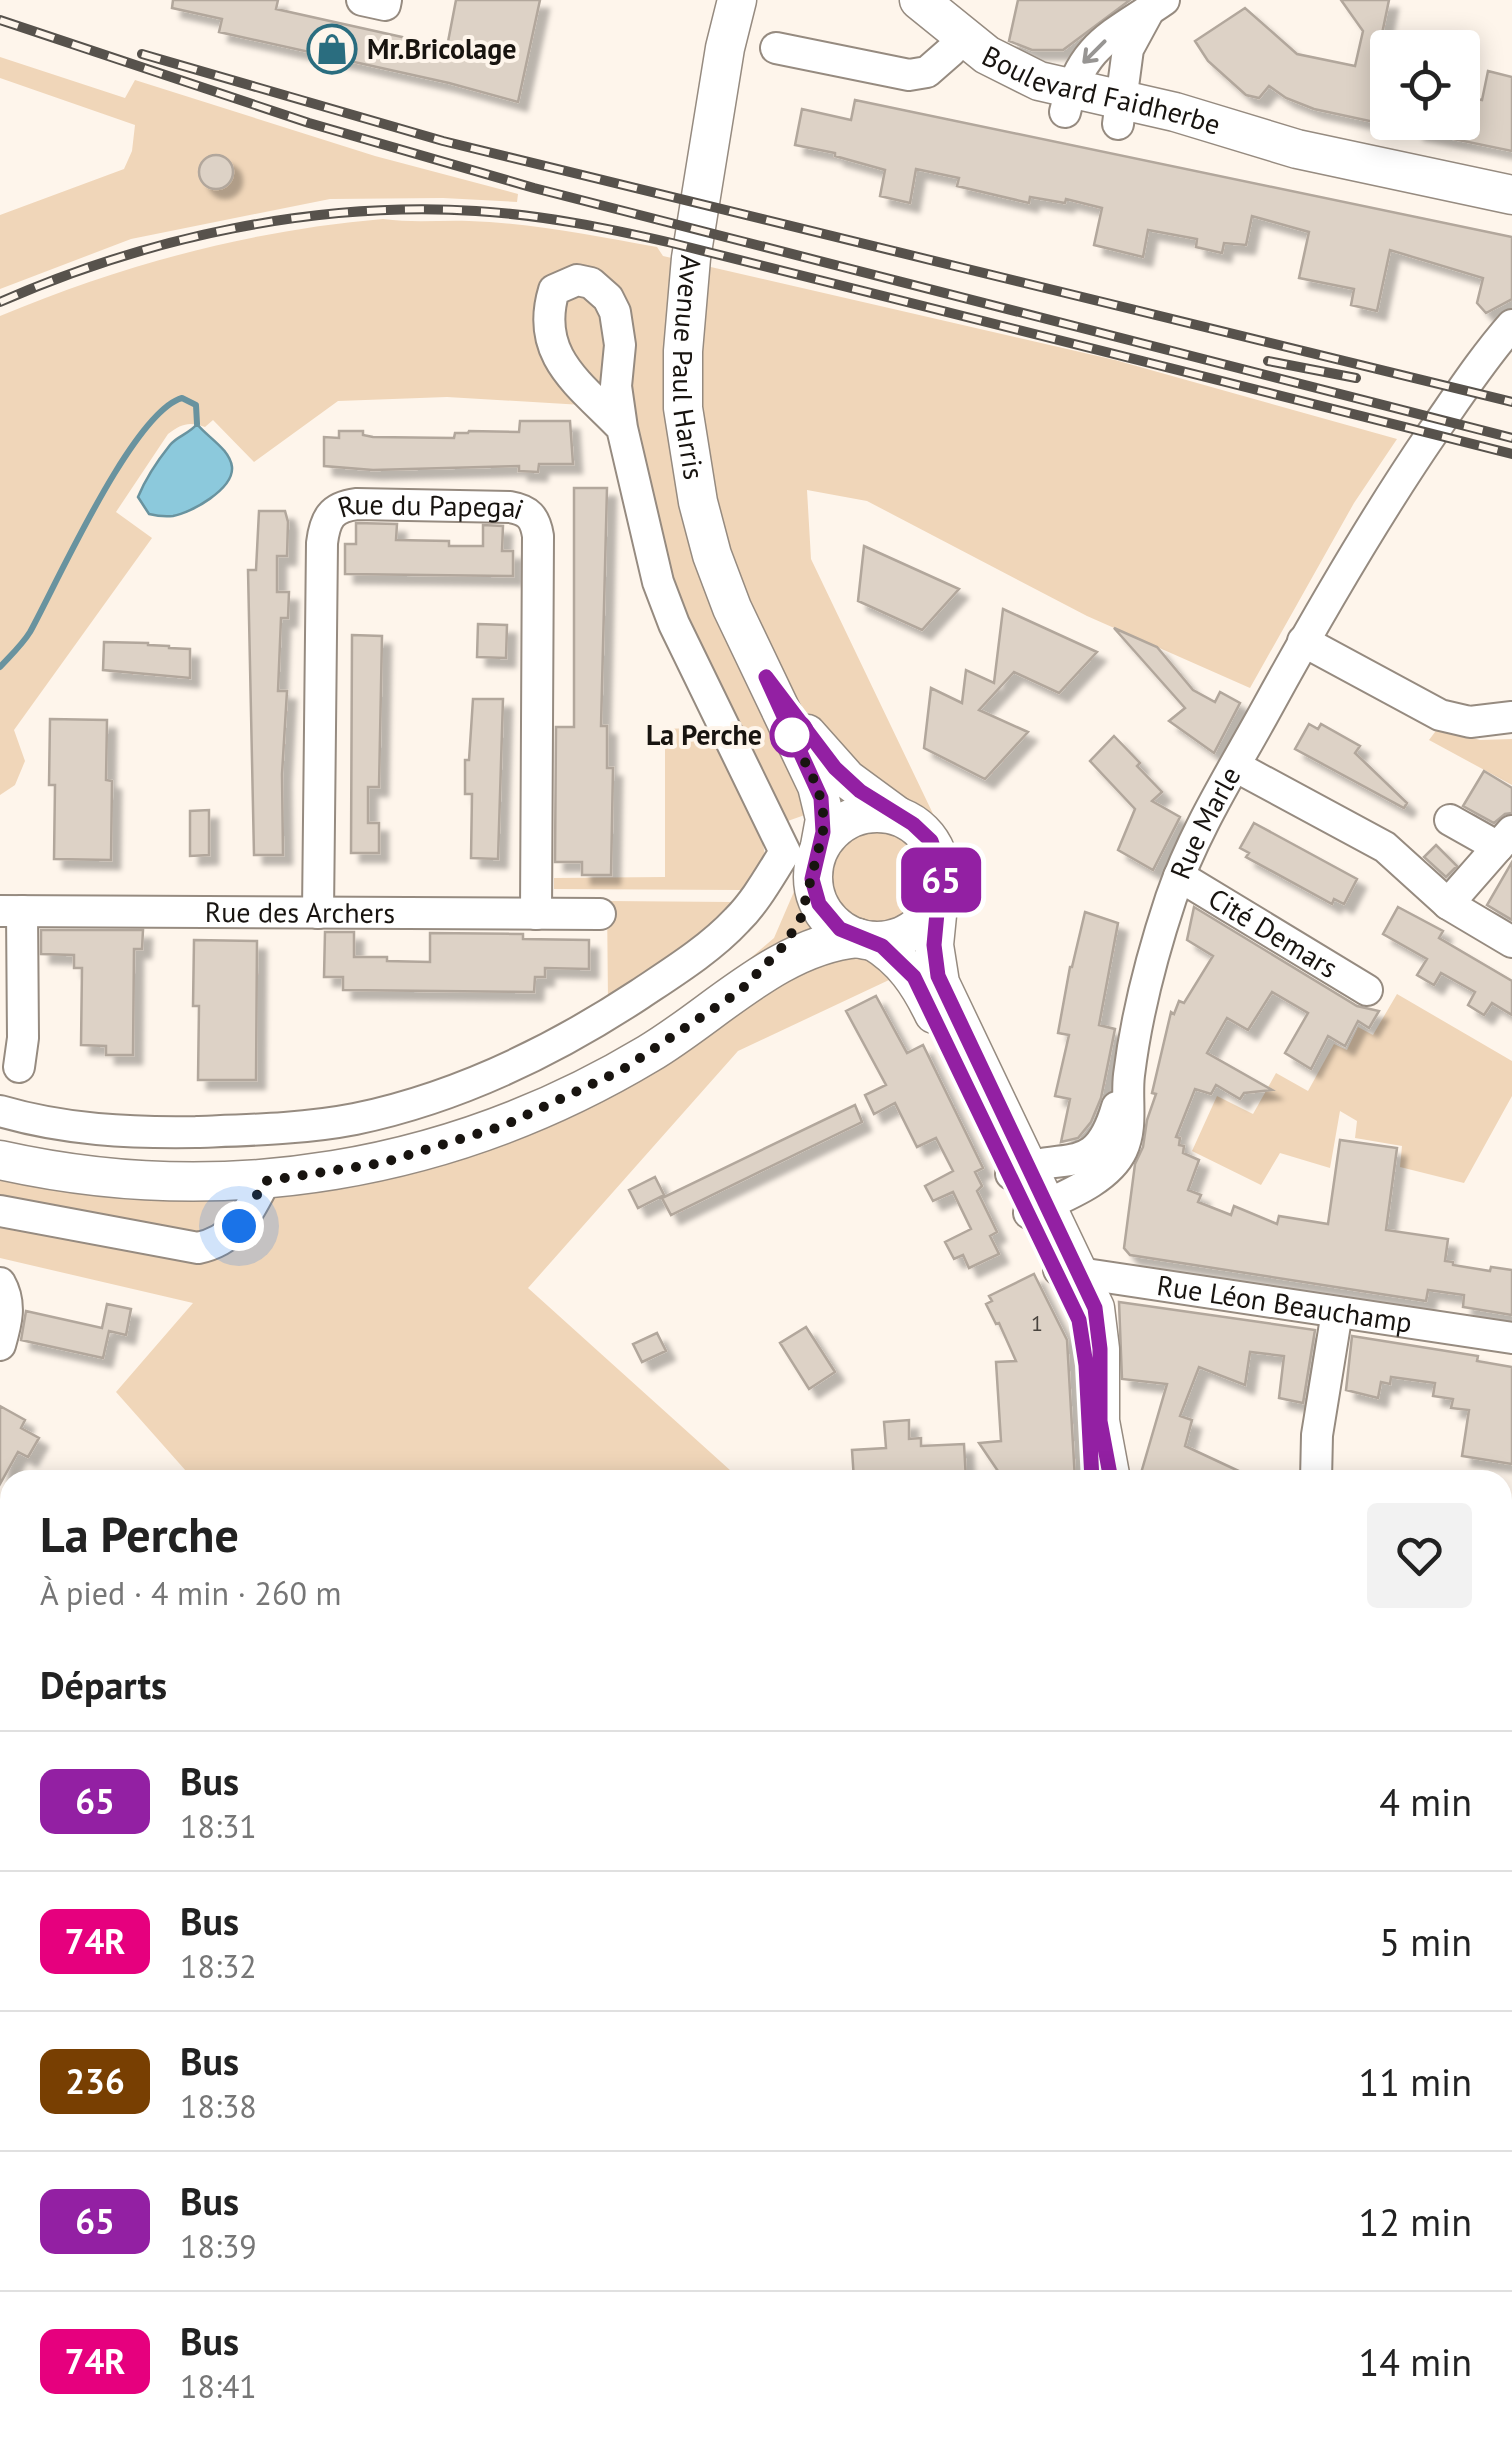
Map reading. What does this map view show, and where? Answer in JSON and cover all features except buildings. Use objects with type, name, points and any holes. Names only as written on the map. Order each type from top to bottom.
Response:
[{"type":"main road","name":"Avenue Paul Harris","points":[[728,0],[725,48],[686,303],[683,408],[698,502],[712,555],[732,608],[821,798],[824,819],[808,857],[805,907],[792,937],[740,991]]},
{"type":"main road","name":"Avenue Paul Harris","points":[[725,48],[737,0]]},
{"type":"main road","name":"Boulevard Faidherbe","points":[[904,0],[952,51],[995,85],[1032,103],[1067,101],[1120,113],[1175,112],[1298,149],[1512,195]]},
{"type":"main road","name":"Boulevard Faidherbe","points":[[919,0],[962,38],[1067,101]]},
{"type":"main road","name":"Avenue Paul Harris","points":[[766,677],[835,768],[896,816]]},
{"type":"main road","points":[[1020,1170],[914,977],[897,958],[835,925],[822,910],[814,892],[808,857],[832,831],[853,817],[878,812],[896,816],[918,828],[934,846],[941,870],[934,945],[940,983],[1068,1271],[1095,1308],[1100,1421],[1109,1470]]},
{"type":"main road","points":[[865,939],[899,937],[916,928],[939,895]]},
{"type":"main road","name":"Avenue Paul Harris","points":[[0,1160],[134,1181],[265,1181],[382,1163],[503,1126],[622,1070],[810,948],[834,941],[865,939]]},
{"type":"main road","points":[[1068,1271],[1083,1342],[1091,1470]]},
{"type":"street","points":[[362,0],[385,5],[386,0]]},
{"type":"street","points":[[1067,101],[1086,58],[1116,31],[1156,6]]},
{"type":"street","points":[[1120,113],[1128,49],[1156,6]]},
{"type":"street","points":[[776,48],[909,75],[927,72],[952,51]]},
{"type":"street","name":"Rue Marle","points":[[1020,1170],[1080,1159],[1093,1152],[1107,1135],[1129,1076],[1156,950],[1180,876],[1234,766],[1332,590],[1428,440],[1512,325]]},
{"type":"street","points":[[0,1112],[95,1130],[146,1133],[316,1124],[414,1103],[566,1038],[661,980],[737,921],[808,857],[664,598],[622,428]]},
{"type":"street","name":"Rue du Papegai","points":[[318,913],[322,543],[329,516],[336,509],[356,504],[510,507],[522,509],[533,518],[538,536],[536,914]]},
{"type":"street","points":[[1304,641],[1440,715],[1470,722],[1512,717]]},
{"type":"street","points":[[1234,766],[1396,855],[1448,904],[1512,942]]},
{"type":"street","points":[[1448,904],[1505,839],[1450,820]]},
{"type":"street","name":"Cité Demars","points":[[1180,876],[1368,990]]},
{"type":"street","points":[[11,911],[23,1038],[20,1067]]},
{"type":"street","name":"Rue des Archers","points":[[11,911],[600,914]]},
{"type":"street","name":"Rue Marle","points":[[1038,1208],[1103,1172],[1116,1160],[1128,1129],[1129,1076]]},
{"type":"street","points":[[0,1211],[198,1248],[220,1242],[239,1226],[265,1181]]},
{"type":"street","name":"Rue Léon Beauchamp","points":[[1068,1271],[1512,1338]]},
{"type":"street","points":[[0,1284],[8,1298],[8,1308],[0,1345]]},
{"type":"street","points":[[1316,1470],[1337,1312]]},
{"type":"shaded area","points":[[0,57],[125,98],[135,80],[375,156],[518,194],[517,202],[330,199],[131,239],[0,289],[0,215],[124,169],[132,151],[135,125],[0,78]]},
{"type":"shaded area","points":[[383,219],[517,224],[657,247],[663,256],[1115,360],[1397,439],[1354,503],[1250,688],[1087,616],[867,501],[807,490],[811,559],[935,818],[876,790],[782,823],[656,604],[599,406],[447,397],[338,401],[254,462],[213,420],[205,427],[185,424],[168,434],[116,512],[152,538],[14,730],[25,761],[15,785],[0,795],[0,316],[93,281],[188,252],[285,232]]},
{"type":"shaded area","points":[[716,727],[762,838],[765,855],[750,887],[554,889],[554,878],[665,877],[665,729]]},
{"type":"shaded area","points":[[1438,728],[1480,740],[1512,739],[1512,785],[1429,740]]},
{"type":"shaded area","points":[[877,829],[896,833],[912,843],[922,859],[926,878],[922,897],[912,913],[896,923],[877,927],[858,923],[842,913],[832,897],[828,878],[832,859],[842,843],[858,833]]},
{"type":"shaded area","points":[[796,887],[889,980],[738,1051],[528,1288],[730,1470],[185,1470],[116,1392],[193,1303],[0,1258],[0,1141],[102,1161],[221,1166],[342,1153],[475,1119],[582,1073],[690,1010],[774,938]]},
{"type":"shaded area","points":[[607,901],[731,902],[729,913],[608,1002]]},
{"type":"shaded area","points":[[1397,994],[1512,1061],[1512,1096],[1464,1183],[1400,1167],[1402,1146],[1355,1138],[1357,1121],[1340,1111],[1330,1168],[1280,1153],[1261,1185],[1192,1151],[1217,1096],[1253,1114],[1276,1073],[1308,1091],[1334,1044],[1347,1050],[1358,1027],[1373,1035]]},
{"type":"water","points":[[197,424],[227,455],[231,475],[210,499],[190,510],[173,516],[149,514],[138,497],[144,484],[170,445]]},
{"type":"waterway","points":[[0,667],[30,632],[98,502],[141,434],[163,410],[182,398],[196,405],[197,424]]},
{"type":"railway","points":[[0,20],[309,123],[534,188],[1512,438]]},
{"type":"railway","points":[[142,54],[443,141],[1512,402]]},
{"type":"railway","points":[[0,302],[114,259],[233,228],[355,212],[415,209],[501,213],[672,243],[1512,454]]},
{"type":"railway","points":[[1268,361],[1356,378]]},
{"type":"bus line","name":"65","points":[[1091,1470],[1086,1365],[1079,1320],[940,1024],[914,977],[882,946],[840,929],[819,904],[812,879],[823,832],[821,798],[766,677],[835,768],[873,801],[918,828],[937,852],[942,877],[934,945],[938,976],[1095,1308],[1100,1349],[1100,1421],[1109,1470]]},
{"type":"place","name":"Mr.Bricolage","points":[[332,49]]},
{"type":"place","name":"La Perche","points":[[792,735]]},
{"type":"route","points":[[239,1226],[265,1181],[382,1163],[503,1126],[622,1070],[740,991],[792,937],[809,891],[823,832],[821,798],[789,730],[792,735]]}]
